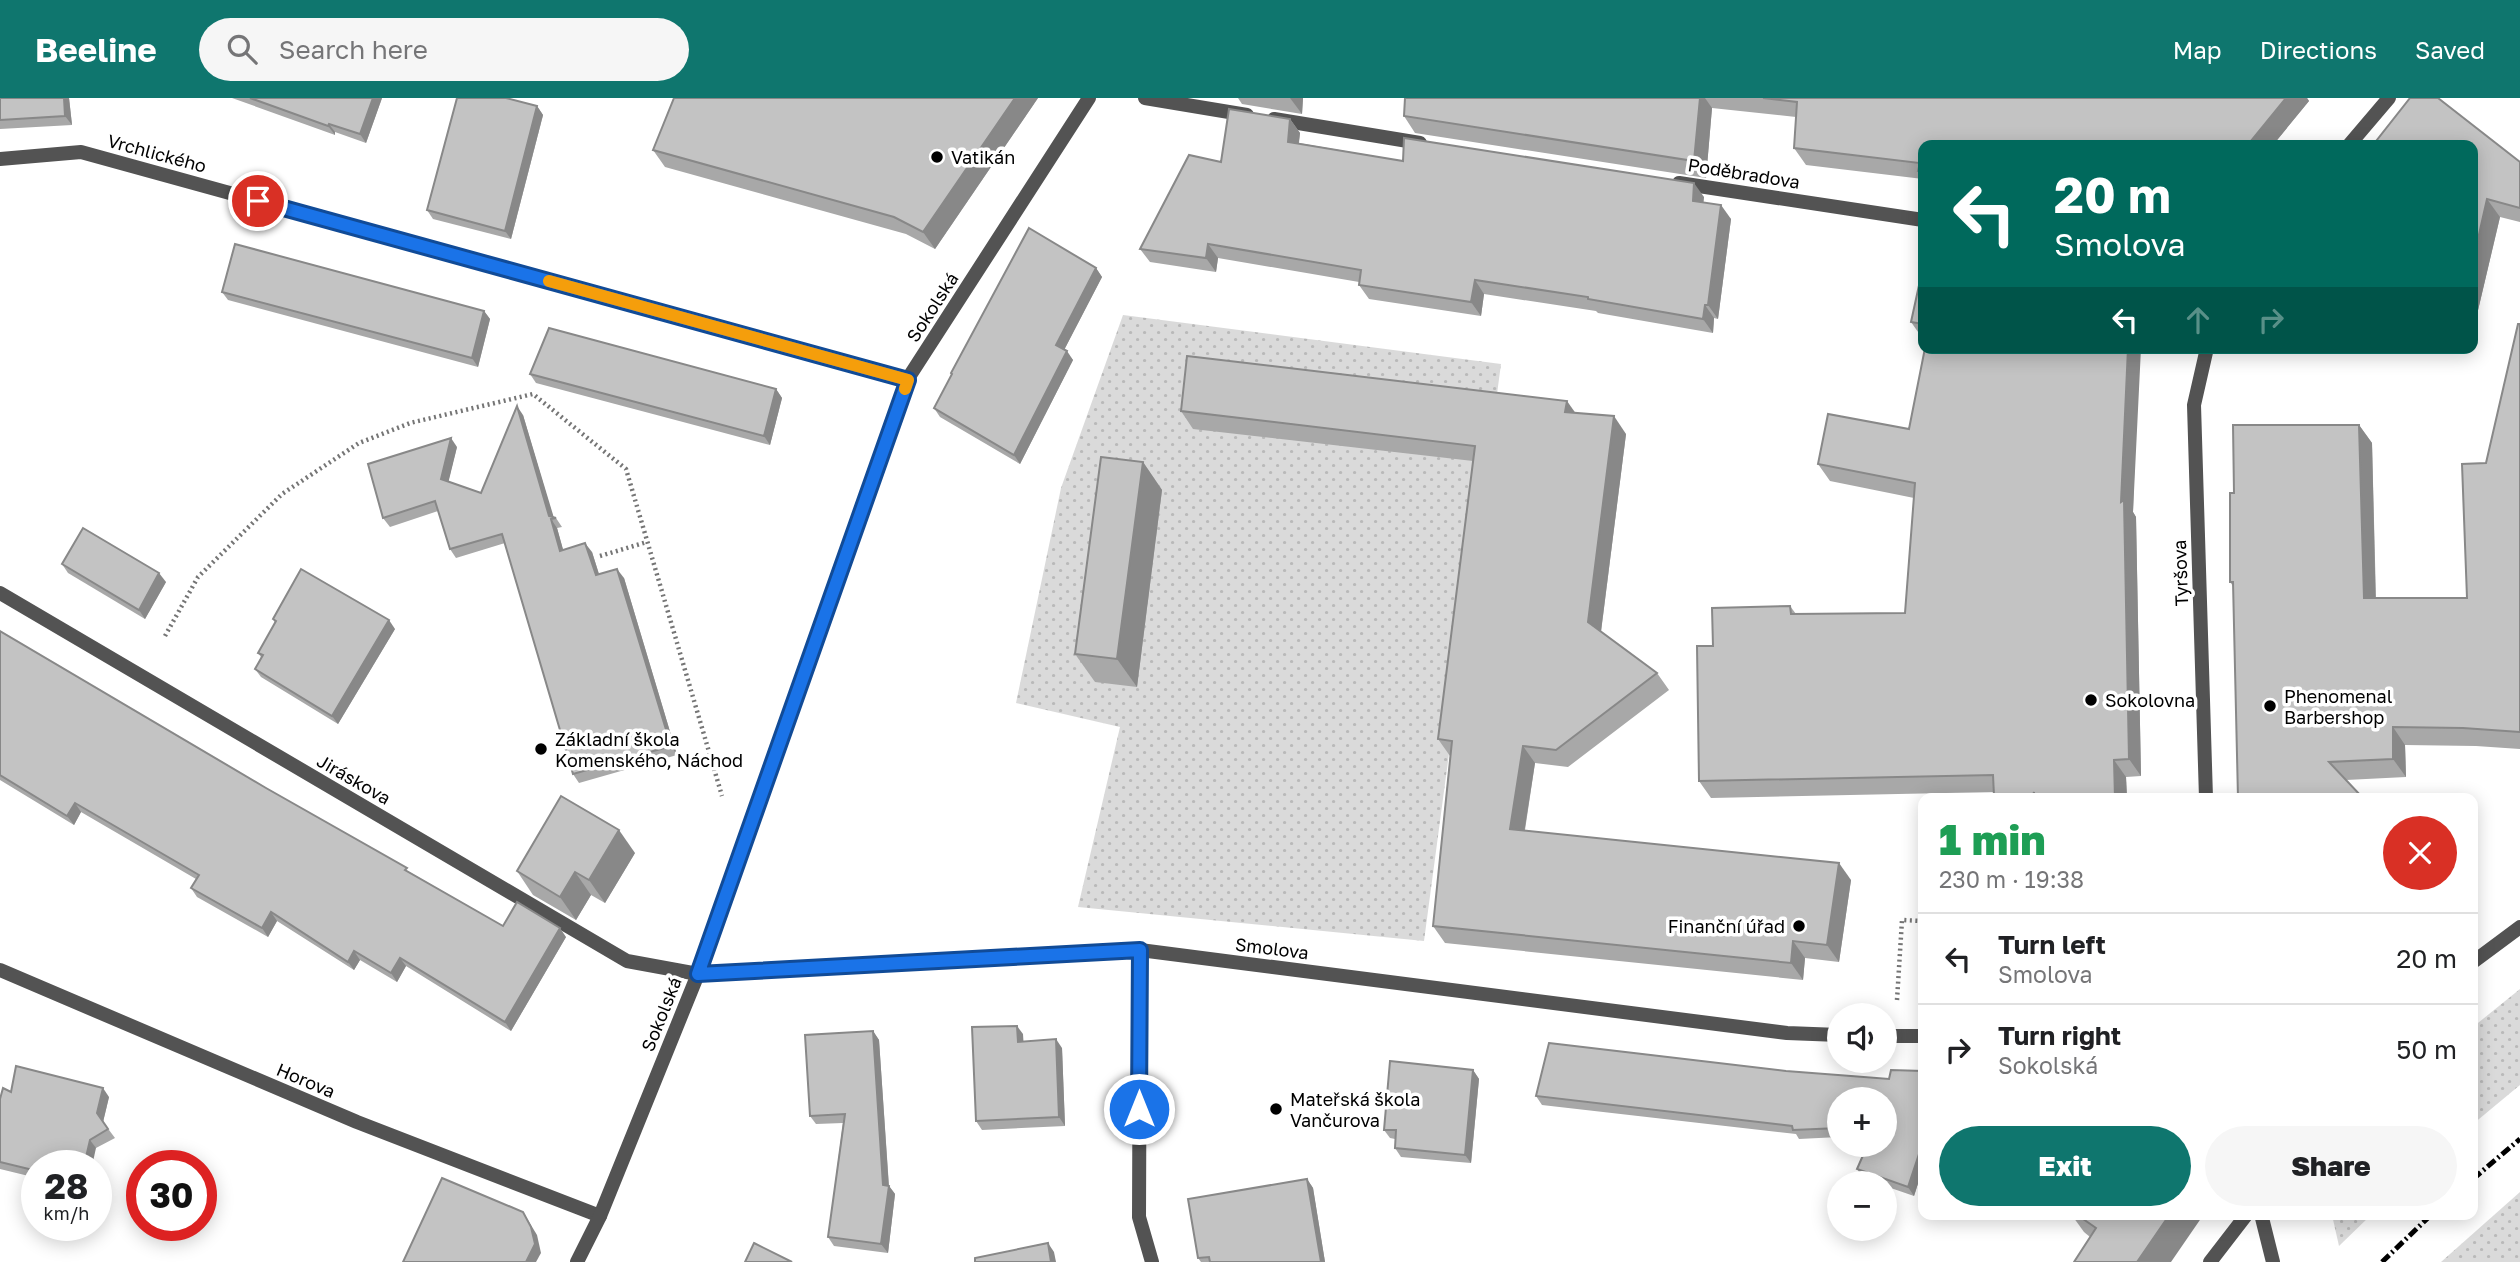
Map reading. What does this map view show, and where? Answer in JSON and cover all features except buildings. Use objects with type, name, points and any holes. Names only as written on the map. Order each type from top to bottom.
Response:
[{"type":"street","name":"Sokolská","points":[[577,1262],[600,1216],[698,974],[908,380],[1090,98]]},
{"type":"street","points":[[1145,98],[1430,145]]},
{"type":"street","points":[[2353,140],[2389,98]]},
{"type":"street","name":"Vrchlického","points":[[0,159],[81,152],[908,380]]},
{"type":"street","name":"Poděbradova","points":[[1662,181],[1918,219]]},
{"type":"street","name":"Tyršova","points":[[2206,354],[2194,405],[2206,793]]},
{"type":"street","name":"Jiráskova","points":[[0,593],[627,961],[698,974]]},
{"type":"street","points":[[2478,958],[2520,927]]},
{"type":"street","points":[[1140,950],[1139,1217],[1152,1262]]},
{"type":"street","name":"Smolova","points":[[698,974],[1140,950],[1787,1033],[1827,1035]]},
{"type":"street","name":"Horova","points":[[0,970],[357,1122],[600,1216]]},
{"type":"street","points":[[1897,1037],[1918,1037]]},
{"type":"street","points":[[2210,1262],[2242,1220]]},
{"type":"street","points":[[2262,1220],[2273,1262]]},
{"type":"path","points":[[165,636],[198,577],[282,494],[359,443],[410,422],[533,394],[625,469],[725,807]]},
{"type":"path","points":[[600,556],[647,542]]},
{"type":"path","points":[[1893,1003],[1902,920],[1918,921]]},
{"type":"shaded area","points":[[1123,315],[1501,364],[1424,941],[1078,907],[1120,727],[1016,703],[1061,488]]},
{"type":"shaded area","points":[[2520,989],[2520,1085],[2478,1120],[2478,1023]]},
{"type":"shaded area","points":[[2520,1192],[2520,1262],[2441,1262]]},
{"type":"shaded area","points":[[2333,1220],[2366,1220],[2339,1246]]},
{"type":"railway","points":[[2478,1175],[2520,1139]]},
{"type":"railway","points":[[2382,1262],[2426,1220]]},
{"type":"slow traffic","points":[[549,281],[908,380],[905,389]]},
{"type":"place","name":"Vatikán","points":[[937,157]]},
{"type":"place","name":"Sokolovna","points":[[2091,700]]},
{"type":"place","name":"Phenomenal Barbershop","points":[[2270,706]]},
{"type":"place","name":"Základní škola Komenského, Náchod","points":[[541,749]]},
{"type":"place","name":"Finanční úřad","points":[[1799,926]]},
{"type":"place","name":"Mateřská škola Vančurova","points":[[1276,1109]]},
{"type":"route","points":[[258,201],[908,380],[698,974],[1140,950],[1139,1109]]}]
